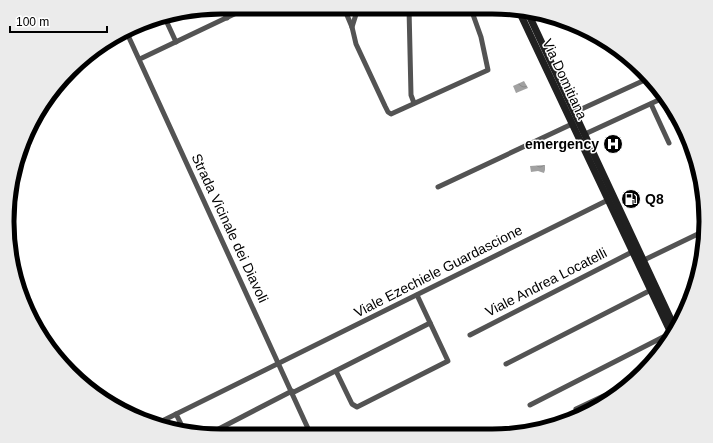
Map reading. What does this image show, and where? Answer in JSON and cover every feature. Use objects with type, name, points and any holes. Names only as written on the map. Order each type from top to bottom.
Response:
[{"type":"main road","name":"Via Domitiana","points":[[521,16],[669,329]]},
{"type":"main road","name":"Via Domitiana","points":[[531,18],[672,323]]},
{"type":"street","points":[[224,14],[226,18]]},
{"type":"street","points":[[142,58],[234,14]]},
{"type":"street","points":[[347,14],[352,27],[356,44],[388,112],[391,114],[488,70],[481,37],[473,14]]},
{"type":"street","points":[[352,27],[356,14]]},
{"type":"street","points":[[409,14],[411,95],[414,103]]},
{"type":"street","points":[[167,21],[176,42]]},
{"type":"street","name":"Strada Vicinale dei Diavoli","points":[[128,36],[308,429]]},
{"type":"street","points":[[575,112],[644,81]]},
{"type":"street","points":[[586,134],[659,100]]},
{"type":"street","points":[[651,104],[669,143]]},
{"type":"street","points":[[438,187],[572,124]]},
{"type":"street","name":"Viale Ezechiele Guardascione","points":[[163,420],[608,200]]},
{"type":"street","points":[[644,260],[699,233]]},
{"type":"street","name":"Viale Andrea Locatelli","points":[[470,334],[632,252]]},
{"type":"street","points":[[506,364],[650,290]]},
{"type":"street","points":[[336,371],[352,404],[357,407],[448,361],[417,295]]},
{"type":"street","points":[[219,429],[430,323]]},
{"type":"street","points":[[530,405],[664,336]]},
{"type":"street","points":[[576,409],[604,396]]},
{"type":"street","points":[[176,414],[182,425]]},
{"type":"water","points":[[524,81],[528,88],[516,93],[513,86]]},
{"type":"water","points":[[665,108],[672,119],[669,120],[664,109]]},
{"type":"water","points":[[545,165],[544,173],[538,171],[531,172],[530,166]]},
{"type":"place","name":"emergency","points":[[613,144]]},
{"type":"place","name":"Q8","points":[[631,199]]}]
